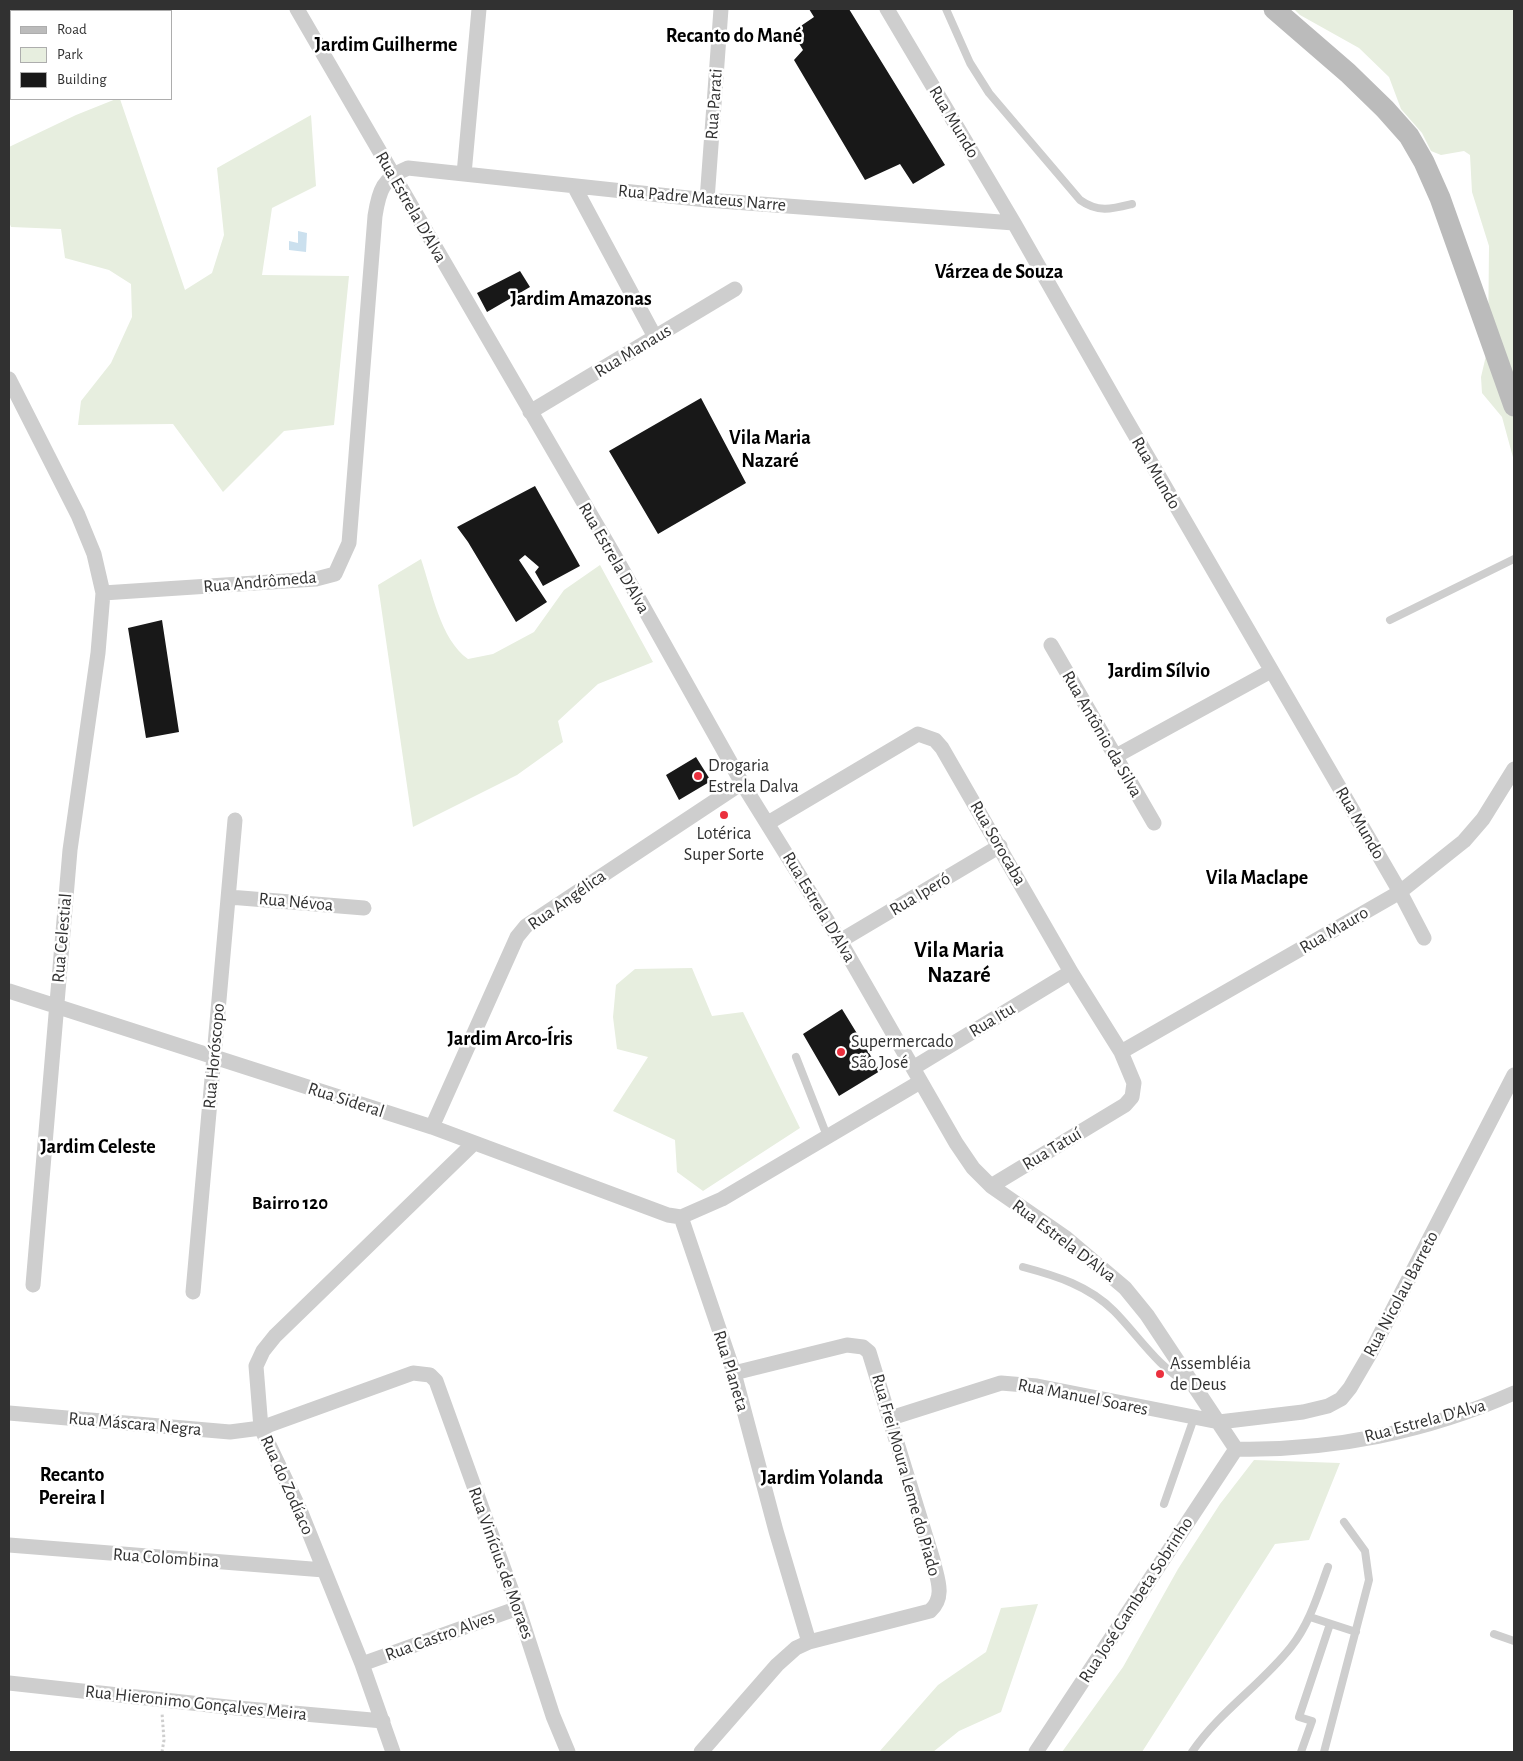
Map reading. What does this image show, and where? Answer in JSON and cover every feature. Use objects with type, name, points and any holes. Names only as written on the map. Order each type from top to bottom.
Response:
[{"type":"street","name":"Rua Estrela D'Alva","points":[[297,9],[742,783],[840,941],[920,1082],[973,1168],[991,1186],[1066,1238],[1125,1288],[1147,1315],[1236,1448],[1289,1449],[1339,1443],[1418,1427],[1488,1405],[1514,1393]]},
{"type":"street","points":[[464,174],[479,9]]},
{"type":"street","name":"Rua Parati","points":[[707,200],[720,9]]},
{"type":"street","name":"Rua Mundo","points":[[887,9],[1014,223],[1400,892],[1424,938]]},
{"type":"street","points":[[1274,9],[1360,85],[1409,136],[1424,162],[1440,198],[1514,406]]},
{"type":"street","name":"Rua Padre Mateus Narre","points":[[392,174],[408,168],[707,200],[1014,223]]},
{"type":"street","name":"Rua Andrômeda","points":[[103,593],[316,579],[335,574],[349,543],[352,525],[377,202],[392,174]]},
{"type":"street","points":[[574,186],[655,337]]},
{"type":"street","name":"Rua Manaus","points":[[530,412],[735,289]]},
{"type":"street","points":[[9,379],[78,514],[94,554],[103,593]]},
{"type":"street","name":"Rua Celestial","points":[[33,1284],[70,850],[98,653],[103,593]]},
{"type":"street","name":"Rua Antônio da Silva","points":[[1051,645],[1154,823]]},
{"type":"street","points":[[1116,756],[1271,670]]},
{"type":"street","name":"Rua Sorocaba","points":[[768,823],[918,734],[935,740],[942,748],[1000,846],[1071,972],[1122,1052],[1134,1083],[1134,1090],[1132,1097],[1126,1104],[1113,1112]]},
{"type":"street","name":"Rua Mauro","points":[[1122,1052],[1400,892],[1470,833],[1483,819],[1514,769]]},
{"type":"street","name":"Rua Angélica","points":[[432,1127],[517,937],[526,926],[742,783]]},
{"type":"street","name":"Rua Horóscopo","points":[[193,1292],[235,820]]},
{"type":"street","name":"Rua Iperó","points":[[840,941],[1000,846]]},
{"type":"street","name":"Rua Névoa","points":[[228,896],[364,908]]},
{"type":"street","name":"Rua Itu","points":[[913,1068],[1071,972]]},
{"type":"street","name":"Rua Sideral","points":[[9,991],[432,1127],[668,1215],[681,1217]]},
{"type":"street","name":"Rua Nicolau Barreto","points":[[1219,1422],[1303,1412],[1328,1406],[1341,1399],[1371,1352],[1514,1075]]},
{"type":"street","points":[[681,1217],[722,1199],[920,1082]]},
{"type":"street","name":"Rua Tatuí","points":[[991,1186],[1113,1112]]},
{"type":"street","name":"Rua do Zodíaco","points":[[393,1752],[362,1664],[300,1510],[261,1428],[256,1366],[263,1351],[275,1336],[474,1143]]},
{"type":"street","name":"Rua Planeta","points":[[681,1217],[734,1373],[773,1522],[809,1642]]},
{"type":"street","name":"Rua Frei Moura Leme do Piado","points":[[734,1373],[847,1345],[863,1347],[869,1352],[891,1418],[933,1560],[940,1594],[939,1601],[930,1611],[911,1618],[809,1642]]},
{"type":"street","name":"Rua Máscara Negra","points":[[9,1413],[230,1432],[261,1428],[413,1372],[430,1375]]},
{"type":"street","name":"Rua Vinícius de Moraes","points":[[430,1375],[436,1382],[518,1608],[553,1716],[568,1752]]},
{"type":"street","name":"Rua Manuel Soares","points":[[891,1418],[985,1387],[1001,1383],[1018,1383],[1219,1422]]},
{"type":"street","name":"Rua José Gambeta Sobrinho","points":[[1036,1752],[1236,1448]]},
{"type":"street","name":"Rua Colombina","points":[[9,1545],[324,1570]]},
{"type":"street","name":"Rua Castro Alves","points":[[362,1664],[518,1608]]},
{"type":"street","points":[[701,1752],[777,1665],[796,1648],[809,1642]]},
{"type":"street","name":"Rua Hieronimo Gonçalves Meira","points":[[9,1683],[383,1721]]},
{"type":"lane","points":[[946,9],[970,63],[989,93],[1080,200],[1090,207],[1100,210],[1132,204]]},
{"type":"lane","points":[[1390,620],[1514,559]]},
{"type":"lane","points":[[796,1057],[827,1136]]},
{"type":"lane","points":[[1023,1267],[1072,1282],[1088,1291],[1114,1311],[1173,1374],[1195,1385]]},
{"type":"lane","points":[[1164,1504],[1194,1418]]},
{"type":"lane","points":[[1324,1752],[1369,1580],[1365,1552],[1344,1522]]},
{"type":"lane","points":[[1192,1752],[1225,1711],[1278,1663],[1293,1645],[1310,1617],[1328,1567]]},
{"type":"lane","points":[[1310,1617],[1356,1632]]},
{"type":"lane","points":[[1301,1752],[1312,1721],[1299,1717],[1330,1624]]},
{"type":"lane","points":[[1494,1634],[1514,1641]]},
{"type":"path","points":[[162,1700],[164,1740],[162,1752]]},
{"type":"green space","points":[[1294,9],[1514,9],[1514,461],[1502,417],[1482,393],[1481,377],[1488,347],[1489,246],[1472,192],[1470,155],[1464,151],[1441,155],[1431,151],[1422,133],[1401,109],[1389,77],[1359,48],[1300,15]]},
{"type":"green space","points":[[114,100],[120,100],[185,290],[212,273],[224,235],[217,168],[311,115],[316,186],[272,208],[262,275],[349,276],[334,425],[284,431],[223,492],[173,424],[78,425],[81,401],[111,363],[132,317],[131,284],[109,270],[65,258],[61,229],[11,227],[9,222],[9,147],[76,115]]},
{"type":"green space","points":[[421,559],[438,614],[444,627],[458,650],[468,659],[493,654],[534,632],[564,590],[600,565],[653,662],[598,684],[558,721],[563,742],[517,775],[413,827],[378,585]]},
{"type":"green space","points":[[692,968],[712,1016],[743,1012],[800,1128],[703,1191],[677,1172],[675,1140],[613,1111],[648,1057],[617,1049],[613,1017],[616,985],[635,969]]},
{"type":"green space","points":[[1254,1460],[1340,1463],[1309,1540],[1275,1544],[1142,1752],[1062,1752],[1123,1667],[1178,1569],[1220,1504]]},
{"type":"green space","points":[[1038,1604],[1001,1712],[959,1731],[933,1752],[879,1752],[938,1685],[986,1652],[1001,1608]]},
{"type":"water","points":[[298,231],[307,233],[306,252],[289,250],[289,241],[298,243]]},
{"type":"building","points":[[809,9],[849,9],[945,165],[913,184],[900,164],[865,180],[794,60],[803,50],[792,32],[814,17]]},
{"type":"building","points":[[520,271],[530,287],[487,312],[477,293]]},
{"type":"building","points":[[701,398],[746,483],[658,534],[609,451]]},
{"type":"building","points":[[535,486],[580,566],[543,586],[535,572],[539,567],[525,555],[519,560],[547,602],[516,622],[457,527]]},
{"type":"building","points":[[162,620],[179,732],[146,738],[128,628]]},
{"type":"building","points":[[696,757],[711,781],[679,800],[666,775]]},
{"type":"building","name":"Supermercado São José","points":[[842,1009],[880,1071],[839,1096],[803,1034]]},
{"type":"place","name":"Drogaria Estrela Dalva","points":[[698,776]]},
{"type":"place","name":"Lotérica Super Sorte","points":[[724,815]]},
{"type":"place","name":"Supermercado São José","points":[[841,1052]]},
{"type":"place","name":"Assembléia de Deus","points":[[1160,1374]]},
{"type":"district","name":"Recanto do Mané","points":[[734,36]]},
{"type":"district","name":"Jardim Guilherme","points":[[386,45]]},
{"type":"district","name":"Várzea de Souza","points":[[999,272]]},
{"type":"district","name":"Jardim Amazonas","points":[[581,299]]},
{"type":"district","name":"Vila Maria Nazaré","points":[[770,450]]},
{"type":"district","name":"Jardim Sílvio","points":[[1159,671]]},
{"type":"district","name":"Vila Maclape","points":[[1257,878]]},
{"type":"district","name":"Vila Maria Nazaré","points":[[959,962]]},
{"type":"district","name":"Jardim Arco-Íris","points":[[510,1039]]},
{"type":"district","name":"Jardim Celeste","points":[[98,1147]]},
{"type":"district","name":"Bairro 120","points":[[290,1203]]},
{"type":"district","name":"Jardim Yolanda","points":[[822,1478]]},
{"type":"district","name":"Recanto Pereira I","points":[[72,1486]]}]
